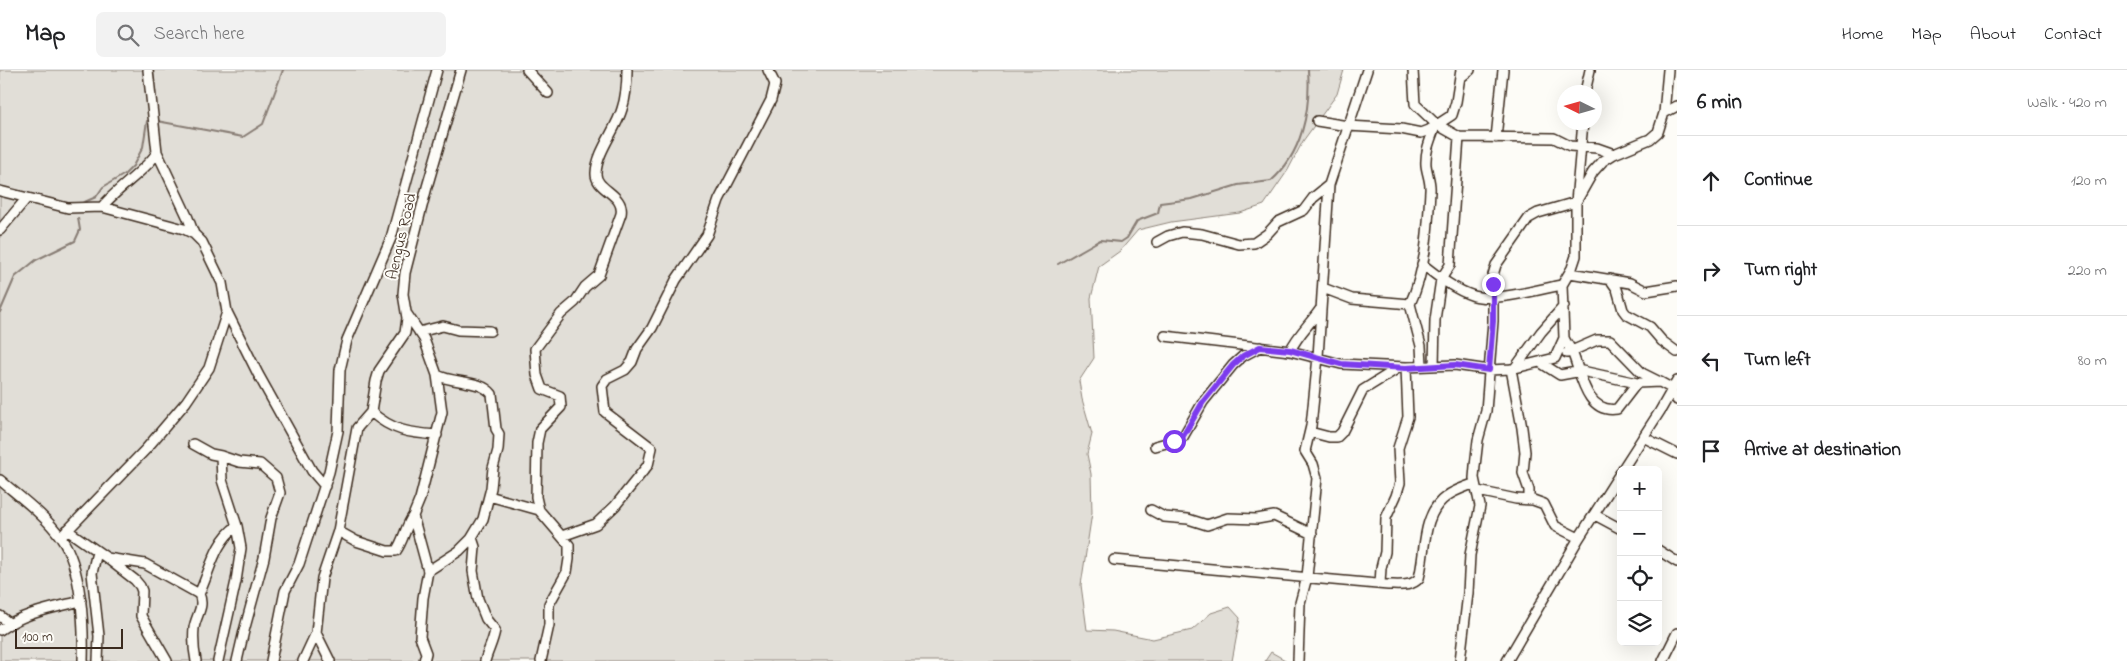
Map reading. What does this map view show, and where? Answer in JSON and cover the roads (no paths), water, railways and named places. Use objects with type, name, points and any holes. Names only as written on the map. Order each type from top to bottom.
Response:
[{"type":"street","points":[[148,70],[157,152],[194,234]]},
{"type":"street","points":[[272,661],[285,591],[299,564],[324,486],[338,431],[342,356],[347,340],[391,238],[438,70]]},
{"type":"street","name":"Aengus Road","points":[[303,661],[316,633],[322,578],[338,531],[357,428],[371,412],[376,381],[383,365],[405,333],[406,314],[403,294],[405,273],[427,187],[461,70]]},
{"type":"street","points":[[527,70],[548,93]]},
{"type":"street","points":[[539,510],[535,480],[540,429],[561,407],[562,401],[560,396],[542,389],[537,375],[535,349],[561,314],[575,302],[585,287],[599,275],[622,209],[619,202],[597,180],[596,173],[598,162],[622,108],[627,70]]},
{"type":"street","points":[[562,536],[596,524],[604,518],[636,483],[648,465],[652,448],[605,412],[602,386],[606,379],[625,370],[632,362],[637,349],[652,328],[676,280],[707,235],[719,200],[771,100],[775,84],[768,70]]},
{"type":"street","points":[[1298,661],[1299,608],[1307,577],[1317,478],[1313,464],[1305,452],[1310,432],[1318,357],[1330,185],[1367,70]]},
{"type":"street","points":[[1413,70],[1415,104],[1436,124],[1459,137],[1554,138],[1570,146],[1597,148],[1614,154]]},
{"type":"street","points":[[1317,121],[1348,126],[1401,129],[1421,133],[1452,115],[1460,74],[1470,70]]},
{"type":"street","points":[[1496,138],[1503,70]]},
{"type":"street","points":[[1587,85],[1590,70]]},
{"type":"street","points":[[1460,661],[1468,593],[1470,555],[1480,506],[1476,487],[1475,458],[1486,411],[1493,321],[1493,275],[1496,265],[1504,256],[1523,224],[1538,213],[1576,202],[1593,172],[1603,161],[1654,136],[1661,124],[1664,113],[1668,70]]},
{"type":"street","points":[[1664,113],[1677,106]]},
{"type":"street","points":[[1422,365],[1420,346],[1410,304],[1422,264],[1430,189],[1426,165],[1426,150],[1436,124]]},
{"type":"street","points":[[1556,358],[1564,338],[1562,285],[1570,273],[1577,249],[1576,202],[1582,130]]},
{"type":"street","points":[[1434,366],[1435,320],[1441,279],[1450,265],[1459,137]]},
{"type":"street","points":[[102,207],[111,196],[152,160],[157,152]]},
{"type":"street","points":[[1157,242],[1182,232],[1202,234],[1239,244],[1254,243],[1267,234],[1278,222],[1304,210],[1313,198],[1330,185]]},
{"type":"street","points":[[0,191],[68,208],[102,207],[184,229],[194,234],[202,242],[222,283],[227,312],[258,374],[312,471],[324,486]]},
{"type":"street","points":[[0,230],[26,199]]},
{"type":"street","points":[[1422,264],[1441,279],[1475,296],[1492,298],[1562,285]]},
{"type":"street","points":[[1570,273],[1630,283],[1646,291],[1677,286]]},
{"type":"street","points":[[1610,279],[1617,290],[1626,314],[1650,327],[1666,344],[1677,352]]},
{"type":"street","points":[[1323,288],[1352,299],[1410,304]]},
{"type":"street","points":[[1529,500],[1529,490],[1523,473],[1525,452],[1513,369],[1541,332],[1564,306]]},
{"type":"street","points":[[1290,350],[1296,338],[1322,307]]},
{"type":"street","points":[[64,534],[146,449],[186,402],[210,368],[227,312]]},
{"type":"street","points":[[338,531],[356,541],[387,551],[396,551],[401,544],[408,522],[413,516],[420,499],[442,412],[438,375],[427,345],[406,314]]},
{"type":"street","points":[[419,332],[443,326],[458,330],[490,331]]},
{"type":"street","points":[[1165,336],[1290,350],[1341,364],[1403,367],[1455,365],[1489,370],[1513,369],[1541,363],[1597,340],[1610,340],[1642,373],[1660,382],[1672,392],[1677,400]]},
{"type":"street","points":[[1564,338],[1572,351],[1587,394],[1595,403],[1614,410],[1637,384]]},
{"type":"street","points":[[1155,446],[1174,441],[1183,436],[1199,407],[1233,365],[1243,356],[1260,347]]},
{"type":"street","points":[[1541,363],[1560,375],[1579,372],[1637,384],[1660,382]]},
{"type":"street","points":[[1310,432],[1337,437],[1342,432],[1363,390],[1403,367]]},
{"type":"street","points":[[1380,584],[1385,552],[1386,518],[1400,484],[1398,448],[1408,417],[1403,367]]},
{"type":"street","points":[[428,571],[459,550],[471,539],[482,519],[489,496],[498,450],[499,434],[496,429],[492,394],[488,390],[474,384],[456,382],[438,375]]},
{"type":"street","points":[[1625,466],[1677,381]]},
{"type":"street","points":[[371,412],[383,423],[408,433],[437,435]]},
{"type":"street","points":[[1642,437],[1677,454]]},
{"type":"street","points":[[193,444],[211,454],[239,462],[260,464],[276,478],[280,493],[271,518],[264,558],[237,661]]},
{"type":"street","points":[[218,661],[241,548],[237,526],[222,480],[221,456]]},
{"type":"street","points":[[1507,661],[1579,538],[1617,479]]},
{"type":"street","points":[[0,480],[64,534],[107,558],[136,580],[142,592],[141,616],[167,661]]},
{"type":"street","points":[[1114,560],[1380,584],[1416,583],[1422,567],[1423,544],[1428,524],[1440,502],[1454,492],[1476,487],[1516,500],[1529,500],[1544,504],[1555,526],[1579,538]]},
{"type":"street","points":[[489,496],[539,510],[569,545],[567,572],[549,604],[549,625],[540,661]]},
{"type":"street","points":[[1151,510],[1164,517],[1188,519],[1207,524],[1212,524],[1222,518],[1256,519],[1274,516],[1312,534]]},
{"type":"street","points":[[1595,515],[1617,527]]},
{"type":"street","points":[[413,516],[428,571],[423,598],[420,637],[426,653],[424,661]]},
{"type":"street","points":[[199,594],[206,572],[215,558],[225,534],[237,526]]},
{"type":"street","points":[[64,534],[77,578],[81,601],[83,661]]},
{"type":"street","points":[[471,539],[475,547],[472,571],[478,600],[486,619],[495,630],[485,661]]},
{"type":"street","points":[[97,552],[92,573],[99,636],[98,661]]},
{"type":"street","points":[[1662,553],[1677,562]]},
{"type":"street","points":[[107,558],[146,564],[199,594],[202,600],[201,608],[196,617],[194,629],[196,661]]},
{"type":"street","points":[[0,630],[9,623],[29,615],[81,601]]},
{"type":"street","points":[[0,616],[9,623]]},
{"type":"street","points":[[316,633],[330,661]]},
{"type":"street","points":[[1664,661],[1677,633]]},
{"type":"waterway","points":[[157,121],[243,137],[263,124],[283,70]]},
{"type":"waterway","points":[[1058,264],[1100,240],[1121,242],[1127,238],[1137,221],[1158,213],[1160,203],[1192,199],[1238,185],[1271,181],[1282,170],[1297,145],[1306,116],[1309,85],[1308,70]]},
{"type":"waterway","points":[[80,204],[96,197],[103,187],[125,174],[133,166],[143,147],[147,121]]},
{"type":"waterway","points":[[0,312],[15,277],[36,260],[75,241],[80,230],[78,218]]}]
